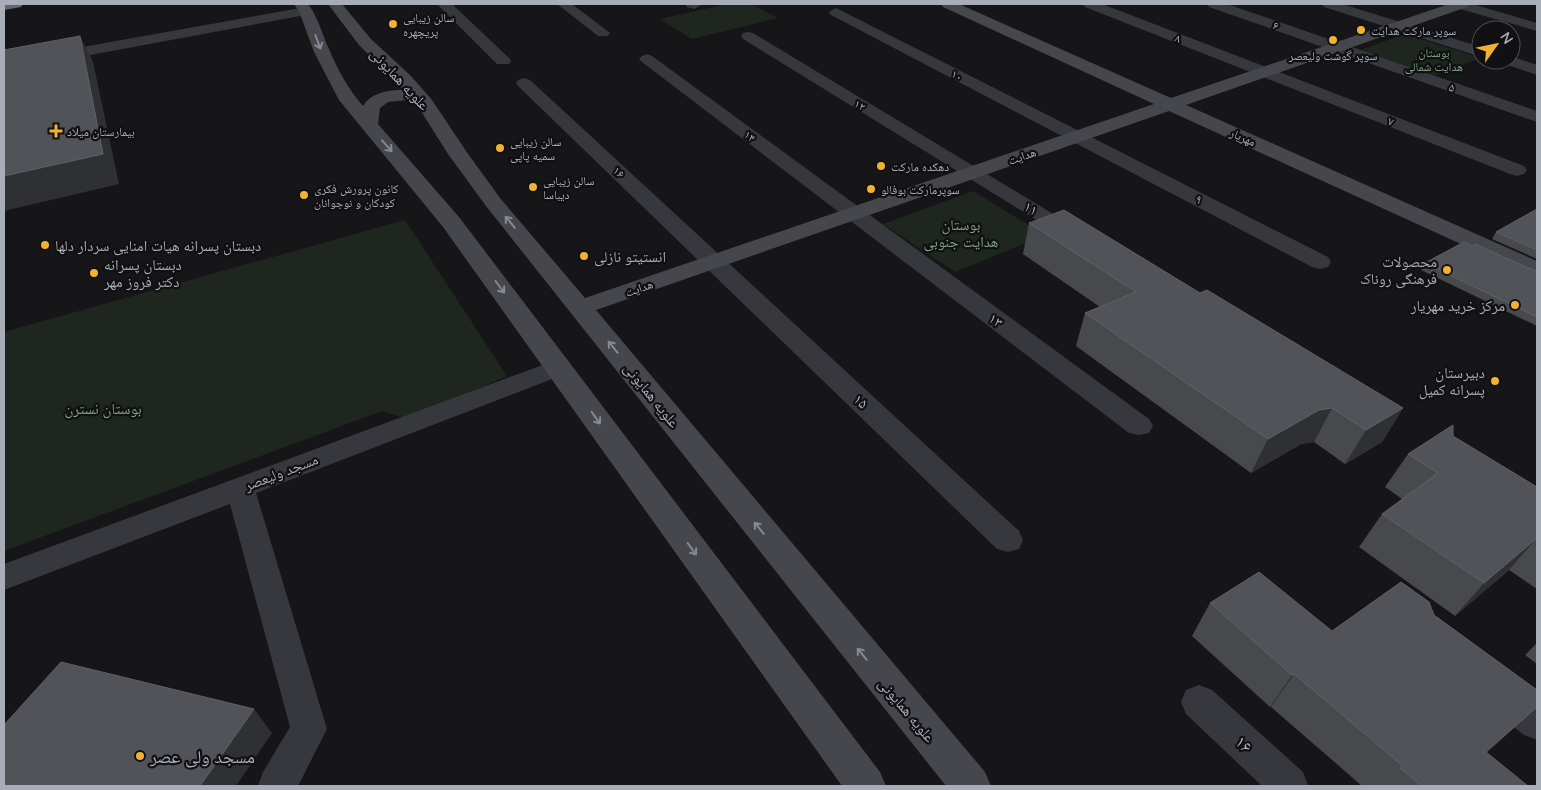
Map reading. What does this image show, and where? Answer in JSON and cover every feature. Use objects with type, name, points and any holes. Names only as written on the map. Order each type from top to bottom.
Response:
[{"type":"highway","points":[[4,6],[16,4]]},
{"type":"main road","name":"علویه همایونی","points":[[335,4],[366,42],[426,104],[458,154],[493,202],[581,307],[854,645],[971,786]]},
{"type":"main road","name":"مهریار","points":[[948,4],[1537,270]]},
{"type":"main road","name":"هدایت","points":[[581,307],[1172,105],[1460,4]]},
{"type":"main road","points":[[304,7],[322,52],[345,96],[451,222],[866,786]]},
{"type":"main road","points":[[336,80],[346,87],[369,91],[388,83],[391,66]]},
{"type":"main road","points":[[369,126],[370,109],[373,103],[382,99],[400,95],[412,96],[426,104]]},
{"type":"street","points":[[444,4],[503,61]]},
{"type":"street","points":[[564,4],[603,33]]},
{"type":"street","name":"۸","points":[[1090,4],[1266,72]]},
{"type":"street","name":"۶","points":[[1214,4],[1338,47]]},
{"type":"street","points":[[1329,4],[1471,49]]},
{"type":"street","points":[[1460,4],[1537,27]]},
{"type":"street","points":[[4,66],[304,7]]},
{"type":"street","name":"۱۰","points":[[836,12],[1078,137]]},
{"type":"street","name":"۱۲","points":[[748,36],[972,173]]},
{"type":"street","name":"۵","points":[[1338,47],[1537,117]]},
{"type":"street","name":"۱۴","points":[[647,59],[853,214]]},
{"type":"street","points":[[1521,65],[1537,70]]},
{"type":"street","name":"۷","points":[[1266,72],[1517,170]]},
{"type":"street","name":"۱۶","points":[[524,83],[714,262]]},
{"type":"street","name":"۹","points":[[1078,137],[1320,262]]},
{"type":"street","name":"۱۱","points":[[972,173],[1091,245]]},
{"type":"street","name":"۱۳","points":[[853,214],[1139,426]]},
{"type":"street","name":"۱۵","points":[[714,262],[1008,540]]},
{"type":"street","name":"مسجد ولیعصر","points":[[4,577],[559,367]]},
{"type":"street","points":[[240,488],[309,729],[277,786]]},
{"type":"street","points":[[1475,676],[1537,723]]},
{"type":"street","name":"۱۶","points":[[1199,702],[1289,786]]},
{"type":"green space","points":[[727,4],[751,4],[778,18],[692,39],[660,19]]},
{"type":"green space","name":"بوستان هدایت شمالی","points":[[1405,34],[1471,55],[1471,61],[1435,75],[1360,50]]},
{"type":"green space","name":"بوستان هدایت جنوبی","points":[[973,191],[1045,235],[955,272],[883,224]]},
{"type":"green space","name":"بوستان نسترن","points":[[405,220],[507,376],[407,419],[382,411],[4,551],[4,332]]},
{"type":"building","name":"بیمارستان میلاد","points":[[80,36],[103,154],[4,176],[4,50]]},
{"type":"building","points":[[1537,209],[1537,250],[1496,232]]},
{"type":"building","points":[[1064,210],[1200,293],[1207,290],[1403,408],[1366,430],[1332,408],[1319,410],[1268,439],[1085,313],[1136,292],[1029,223]]},
{"type":"building","name":"مرکز خرید مهریار","points":[[1464,242],[1472,246],[1475,244],[1537,271],[1537,317],[1425,263]]},
{"type":"building","points":[[1453,425],[1453,436],[1537,487],[1537,538],[1484,583],[1382,514],[1438,473],[1408,454]]},
{"type":"building","points":[[1259,572],[1332,631],[1401,582],[1429,602],[1434,615],[1537,690],[1537,707],[1486,752],[1528,786],[1422,786],[1400,768],[1403,766],[1294,674],[1292,675],[1210,603]]},
{"type":"building","name":"مسجد ولی عصر","points":[[61,662],[254,709],[200,786],[4,786],[4,725]]},
{"type":"place","name":"سالن زیبایی پریچهره","points":[[393,24]]},
{"type":"place","name":"سوپر مارکت هدایت","points":[[1361,30]]},
{"type":"place","name":"سوپر گوشت ولیعصر","points":[[1333,40]]},
{"type":"place","name":"بیمارستان میلاد","points":[[56,131]]},
{"type":"place","name":"سالن زیبایی سمیه پاپی","points":[[500,148]]},
{"type":"place","name":"دهکده مارکت","points":[[881,166]]},
{"type":"place","name":"سالن زیبایی دیباسا","points":[[533,187]]},
{"type":"place","name":"سوپرمارکت بوفالو","points":[[871,189]]},
{"type":"place","name":"کانون پرورش فکری کودکان و نوجوانان","points":[[304,195]]},
{"type":"place","name":"دبستان پسرانه هیات امنایی سردار دلها","points":[[45,245]]},
{"type":"place","name":"انستیتو نازلی","points":[[584,256]]},
{"type":"place","name":"محصولات فرهنگی روناک","points":[[1447,270]]},
{"type":"place","name":"دبستان پسرانه دکتر فروز مهر","points":[[94,273]]},
{"type":"place","name":"مرکز خرید مهریار","points":[[1515,305]]},
{"type":"place","name":"دبیرستان پسرانه کمیل","points":[[1495,381]]},
{"type":"place","name":"مسجد ولی عصر","points":[[140,756]]}]
